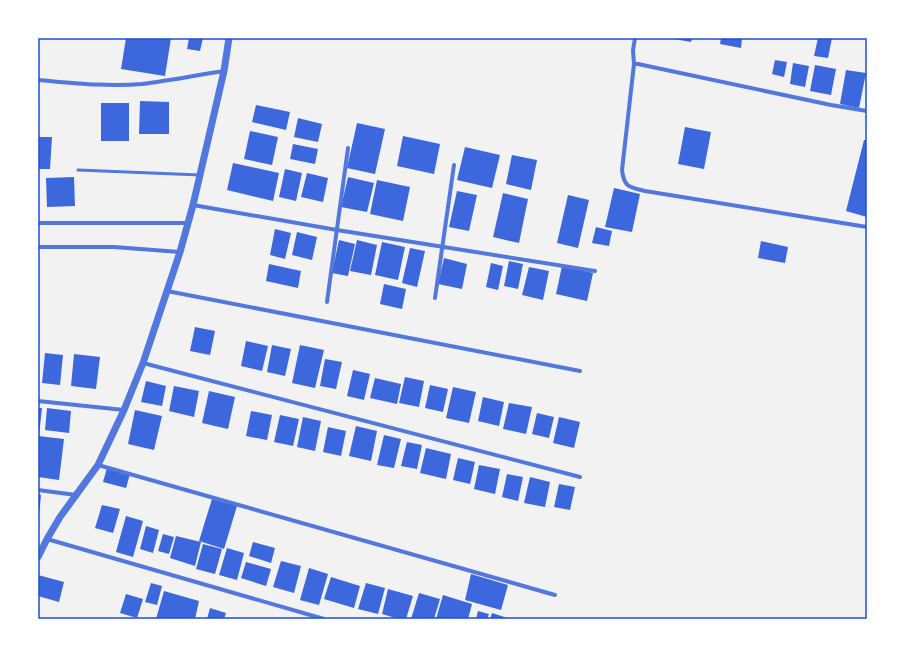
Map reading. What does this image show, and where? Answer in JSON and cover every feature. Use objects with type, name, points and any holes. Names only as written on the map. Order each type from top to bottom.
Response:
[{"type":"street","points":[[38,557],[46,539],[60,517],[98,465],[124,410],[143,363],[188,224],[224,71],[229,38]]},
{"type":"street","points":[[635,38],[633,50],[634,64],[622,170],[623,180],[630,188],[867,227]]},
{"type":"street","points":[[634,64],[831,105],[867,111]]},
{"type":"street","points":[[38,80],[122,85],[142,84],[224,71]]},
{"type":"street","points":[[327,302],[348,148]]},
{"type":"street","points":[[435,298],[454,165]]},
{"type":"street","points":[[193,205],[337,230],[595,271]]},
{"type":"street","points":[[38,223],[188,224]]},
{"type":"street","points":[[38,247],[114,247],[180,252]]},
{"type":"street","points":[[167,291],[580,370]]},
{"type":"street","points":[[143,363],[580,477]]},
{"type":"street","points":[[38,401],[124,410]]},
{"type":"street","points":[[98,465],[555,595]]},
{"type":"street","points":[[38,490],[76,495]]},
{"type":"street","points":[[46,539],[324,619]]},
{"type":"lane","points":[[78,170],[200,175]]},
{"type":"building","points":[[126,38],[171,38],[165,76],[121,69]]},
{"type":"building","points":[[189,38],[203,38],[200,51],[187,49]]},
{"type":"building","points":[[674,38],[692,38],[691,42]]},
{"type":"building","points":[[721,38],[742,38],[741,48],[720,44]]},
{"type":"building","points":[[818,38],[832,38],[828,58],[814,56]]},
{"type":"building","points":[[775,60],[787,62],[784,77],[772,74]]},
{"type":"building","points":[[793,63],[809,66],[805,87],[790,84]]},
{"type":"building","points":[[815,65],[836,69],[831,95],[810,91]]},
{"type":"building","points":[[846,70],[866,73],[859,108],[840,104]]},
{"type":"building","points":[[140,101],[169,102],[169,134],[139,134]]},
{"type":"building","points":[[101,103],[129,103],[129,141],[101,141]]},
{"type":"building","points":[[256,105],[290,112],[286,130],[252,122]]},
{"type":"building","points":[[298,118],[322,124],[318,142],[294,137]]},
{"type":"building","points":[[357,123],[385,129],[375,174],[347,168]]},
{"type":"building","points":[[685,127],[711,132],[704,169],[678,164]]},
{"type":"building","points":[[250,131],[278,137],[272,165],[244,159]]},
{"type":"building","points":[[403,136],[440,144],[434,174],[397,166]]},
{"type":"building","points":[[38,137],[52,137],[50,169],[38,169]]},
{"type":"building","points":[[864,140],[867,140],[867,217],[846,211]]},
{"type":"building","points":[[293,144],[318,149],[315,164],[290,159]]},
{"type":"building","points":[[465,147],[500,155],[492,188],[457,180]]},
{"type":"building","points":[[512,155],[537,160],[531,190],[506,184]]},
{"type":"building","points":[[233,163],[279,173],[273,201],[227,190]]},
{"type":"building","points":[[285,169],[302,173],[296,201],[279,197]]},
{"type":"building","points":[[307,173],[328,178],[323,202],[301,197]]},
{"type":"building","points":[[74,177],[75,206],[47,207],[46,178]]},
{"type":"building","points":[[348,177],[374,183],[367,212],[341,207]]},
{"type":"building","points":[[377,180],[410,187],[403,221],[370,214]]},
{"type":"building","points":[[614,188],[640,194],[632,232],[605,227]]},
{"type":"building","points":[[457,191],[477,195],[469,231],[449,227]]},
{"type":"building","points":[[503,193],[528,199],[519,243],[493,237]]},
{"type":"building","points":[[568,195],[589,200],[578,248],[557,243]]},
{"type":"building","points":[[596,227],[612,231],[609,246],[592,243]]},
{"type":"building","points":[[275,229],[291,233],[285,259],[270,255]]},
{"type":"building","points":[[297,232],[317,237],[312,260],[292,255]]},
{"type":"building","points":[[339,240],[355,244],[348,276],[332,273]]},
{"type":"building","points":[[357,240],[377,245],[371,275],[350,271]]},
{"type":"building","points":[[761,241],[788,247],[785,263],[758,258]]},
{"type":"building","points":[[382,242],[405,247],[398,280],[375,275]]},
{"type":"building","points":[[410,248],[425,251],[417,287],[402,283]]},
{"type":"building","points":[[444,258],[467,264],[462,289],[438,284]]},
{"type":"building","points":[[509,261],[523,264],[518,289],[504,286]]},
{"type":"building","points":[[491,263],[503,266],[498,290],[486,287]]},
{"type":"building","points":[[269,264],[301,271],[298,288],[266,281]]},
{"type":"building","points":[[562,266],[593,273],[587,301],[556,294]]},
{"type":"building","points":[[529,267],[549,271],[543,300],[522,295]]},
{"type":"building","points":[[384,284],[406,289],[402,309],[380,304]]},
{"type":"building","points":[[195,327],[215,331],[210,355],[190,351]]},
{"type":"building","points":[[246,341],[268,346],[262,371],[241,366]]},
{"type":"building","points":[[272,345],[291,349],[285,376],[267,372]]},
{"type":"building","points":[[300,345],[324,350],[315,388],[292,383]]},
{"type":"building","points":[[45,353],[63,355],[60,385],[42,383]]},
{"type":"building","points":[[74,354],[100,357],[96,389],[71,386]]},
{"type":"building","points":[[325,359],[342,362],[336,389],[320,386]]},
{"type":"building","points":[[353,370],[370,374],[364,400],[347,396]]},
{"type":"building","points":[[405,377],[424,381],[419,407],[399,403]]},
{"type":"building","points":[[375,378],[401,384],[397,404],[370,398]]},
{"type":"building","points":[[146,381],[166,386],[162,406],[141,402]]},
{"type":"building","points":[[430,385],[448,389],[443,412],[425,408]]},
{"type":"building","points":[[174,386],[199,391],[194,417],[169,411]]},
{"type":"building","points":[[453,387],[476,392],[469,423],[446,418]]},
{"type":"building","points":[[209,391],[235,397],[228,429],[202,423]]},
{"type":"building","points":[[483,397],[504,402],[499,426],[478,421]]},
{"type":"building","points":[[509,403],[532,407],[526,434],[503,429]]},
{"type":"building","points":[[38,408],[42,408],[39,435],[38,435]]},
{"type":"building","points":[[47,408],[71,411],[69,433],[45,430]]},
{"type":"building","points":[[135,410],[162,416],[154,450],[128,444]]},
{"type":"building","points":[[251,411],[272,415],[267,440],[246,436]]},
{"type":"building","points":[[537,413],[554,417],[549,438],[532,434]]},
{"type":"building","points":[[280,415],[299,419],[293,446],[274,442]]},
{"type":"building","points":[[303,417],[321,421],[315,451],[297,447]]},
{"type":"building","points":[[559,417],[580,422],[574,448],[553,443]]},
{"type":"building","points":[[356,426],[377,431],[371,461],[349,456]]},
{"type":"building","points":[[328,427],[346,431],[341,456],[323,452]]},
{"type":"building","points":[[384,435],[401,439],[394,468],[377,465]]},
{"type":"building","points":[[38,436],[64,439],[59,480],[38,477]]},
{"type":"building","points":[[407,442],[422,445],[417,469],[401,466]]},
{"type":"building","points":[[426,448],[451,454],[446,479],[420,473]]},
{"type":"building","points":[[458,458],[475,462],[470,484],[453,480]]},
{"type":"building","points":[[479,465],[500,469],[495,494],[474,489]]},
{"type":"building","points":[[107,468],[130,474],[126,488],[103,482]]},
{"type":"building","points":[[507,474],[523,477],[518,501],[502,497]]},
{"type":"building","points":[[530,477],[550,482],[545,507],[524,503]]},
{"type":"building","points":[[559,484],[575,487],[570,510],[554,507]]},
{"type":"building","points":[[38,494],[41,495],[39,515],[38,515]]},
{"type":"building","points":[[212,499],[237,506],[224,549],[199,541]]},
{"type":"building","points":[[102,505],[120,509],[113,533],[95,528]]},
{"type":"building","points":[[126,516],[143,521],[133,557],[116,552]]},
{"type":"building","points":[[146,526],[159,530],[153,553],[140,549]]},
{"type":"building","points":[[163,534],[174,537],[169,554],[158,551]]},
{"type":"building","points":[[176,536],[201,542],[195,566],[170,558]]},
{"type":"building","points":[[253,542],[275,548],[271,563],[249,556]]},
{"type":"building","points":[[203,544],[222,549],[215,574],[196,569]]},
{"type":"building","points":[[227,548],[244,553],[237,580],[219,575]]},
{"type":"building","points":[[281,561],[301,566],[294,593],[273,587]]},
{"type":"building","points":[[246,562],[271,569],[266,586],[241,578]]},
{"type":"building","points":[[309,568],[328,574],[319,605],[300,600]]},
{"type":"building","points":[[471,574],[508,585],[501,610],[465,600]]},
{"type":"building","points":[[38,575],[64,582],[59,602],[38,596]]},
{"type":"building","points":[[331,577],[360,586],[354,608],[324,599]]},
{"type":"building","points":[[151,583],[162,586],[157,605],[145,602]]},
{"type":"building","points":[[366,583],[385,588],[378,614],[358,609]]},
{"type":"building","points":[[388,589],[413,596],[406,619],[399,619],[382,614]]},
{"type":"building","points":[[164,591],[199,601],[195,619],[156,619]]},
{"type":"building","points":[[419,593],[440,599],[434,619],[411,619]]},
{"type":"building","points":[[126,594],[143,599],[137,618],[120,613]]},
{"type":"building","points":[[443,595],[472,604],[468,619],[436,619]]},
{"type":"building","points":[[210,608],[226,613],[224,619],[207,619]]},
{"type":"building","points":[[478,611],[489,614],[487,619],[476,619]]},
{"type":"building","points":[[492,613],[511,619],[490,619]]}]
